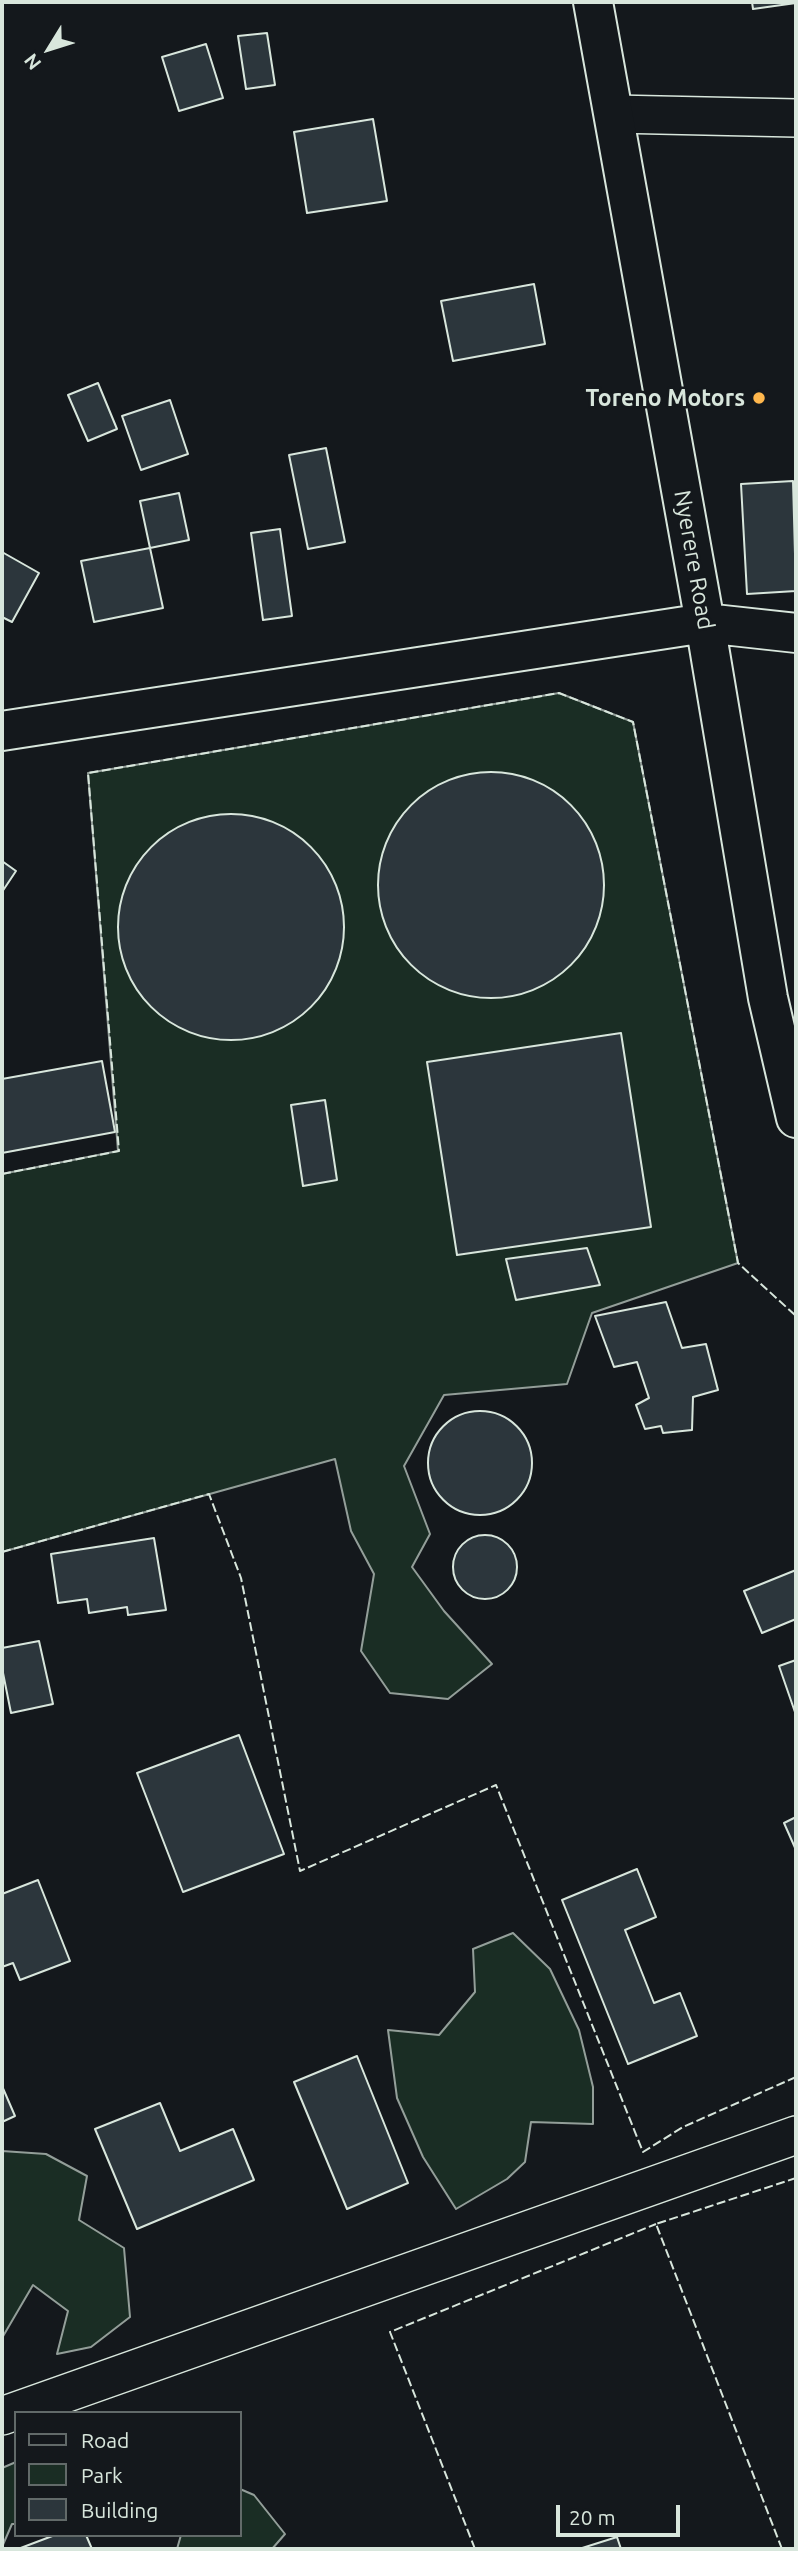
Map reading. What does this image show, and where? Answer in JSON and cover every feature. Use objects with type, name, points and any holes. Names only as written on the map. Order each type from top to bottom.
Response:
[{"type":"main road","name":"Nyerere Road","points":[[593,2],[705,623],[768,998],[796,1118]]},
{"type":"main road","points":[[2,731],[705,623],[796,633]]},
{"type":"street","points":[[614,114],[796,118]]},
{"type":"street","points":[[16,2411],[796,2134]]},
{"type":"green space","points":[[559,693],[633,722],[738,1263],[592,1313],[567,1384],[444,1395],[404,1466],[430,1534],[412,1567],[444,1611],[492,1664],[448,1699],[390,1693],[361,1651],[374,1574],[351,1531],[335,1459],[2,1552],[2,1174],[118,1151],[88,773]]},
{"type":"green space","points":[[513,1933],[550,1969],[579,2030],[593,2087],[593,2124],[531,2122],[525,2162],[507,2179],[456,2209],[423,2157],[397,2098],[388,2030],[439,2035],[475,1992],[473,1949]]},
{"type":"green space","points":[[2,2151],[46,2154],[87,2176],[79,2220],[124,2248],[130,2317],[91,2347],[57,2354],[68,2311],[33,2285],[2,2338]]},
{"type":"green space","points":[[14,2463],[14,2524],[2,2547],[2,2468]]},
{"type":"green space","points":[[242,2490],[254,2495],[285,2534],[272,2549],[177,2549],[180,2537],[242,2537]]},
{"type":"building","points":[[752,2],[796,2],[796,3],[753,9]]},
{"type":"building","points":[[267,33],[275,85],[246,89],[238,36]]},
{"type":"building","points":[[206,44],[223,98],[179,111],[162,57]]},
{"type":"building","points":[[373,119],[387,201],[307,213],[294,132]]},
{"type":"building","points":[[534,284],[545,344],[453,361],[441,301]]},
{"type":"building","points":[[98,383],[117,429],[88,441],[68,395]]},
{"type":"building","points":[[170,400],[188,454],[141,470],[122,416]]},
{"type":"building","points":[[326,448],[345,542],[308,549],[289,455]]},
{"type":"building","points":[[793,481],[796,591],[747,594],[741,484]]},
{"type":"building","points":[[179,493],[189,540],[150,548],[140,501]]},
{"type":"building","points":[[280,529],[292,616],[263,620],[251,533]]},
{"type":"building","points":[[150,548],[163,608],[94,622],[81,561]]},
{"type":"building","points":[[2,552],[39,573],[12,622],[2,617]]},
{"type":"building","points":[[480,772],[502,772],[544,785],[563,797],[579,813],[596,842],[604,885],[596,928],[579,957],[563,973],[534,990],[502,998],[480,998],[438,985],[419,973],[403,957],[386,928],[378,896],[378,874],[391,832],[403,813],[419,797],[448,780]]},
{"type":"building","points":[[242,814],[264,818],[284,827],[303,839],[319,855],[340,894],[344,927],[340,960],[336,970],[319,999],[303,1015],[264,1036],[220,1040],[198,1036],[178,1027],[159,1015],[143,999],[122,960],[118,916],[122,894],[131,874],[143,855],[159,839],[198,818]]},
{"type":"building","points":[[2,861],[16,871],[2,892]]},
{"type":"building","points":[[621,1033],[651,1227],[457,1255],[427,1062]]},
{"type":"building","points":[[102,1061],[115,1132],[2,1153],[2,1079]]},
{"type":"building","points":[[325,1100],[337,1180],[303,1186],[291,1105]]},
{"type":"building","points":[[587,1248],[600,1285],[516,1300],[506,1259]]},
{"type":"building","points":[[666,1302],[682,1348],[706,1344],[718,1390],[693,1397],[692,1430],[663,1433],[661,1426],[645,1429],[636,1405],[649,1398],[637,1362],[614,1367],[595,1316]]},
{"type":"building","points":[[480,1411],[500,1415],[517,1426],[528,1443],[532,1463],[528,1483],[517,1500],[500,1511],[480,1515],[460,1511],[443,1500],[432,1483],[428,1463],[432,1443],[443,1426],[460,1415]]},
{"type":"building","points":[[485,1535],[497,1537],[508,1544],[515,1555],[515,1579],[508,1590],[497,1597],[485,1599],[473,1597],[462,1590],[455,1579],[453,1567],[455,1555],[462,1544],[473,1537]]},
{"type":"building","points":[[154,1538],[166,1610],[128,1615],[127,1607],[89,1613],[87,1599],[58,1603],[51,1554]]},
{"type":"building","points":[[796,1570],[796,1619],[762,1633],[744,1591]]},
{"type":"building","points":[[39,1641],[53,1704],[11,1713],[2,1668],[2,1648]]},
{"type":"building","points":[[796,1660],[796,1715],[779,1666]]},
{"type":"building","points":[[239,1735],[284,1854],[183,1892],[137,1773]]},
{"type":"building","points":[[796,1817],[796,1850],[784,1823]]},
{"type":"building","points":[[637,1869],[656,1917],[625,1930],[654,2003],[680,1993],[697,2036],[628,2064],[562,1900]]},
{"type":"building","points":[[38,1880],[70,1961],[20,1980],[13,1963],[2,1967],[2,1894]]},
{"type":"building","points":[[357,2056],[408,2183],[347,2209],[294,2082]]},
{"type":"building","points":[[2,2086],[15,2116],[2,2122]]},
{"type":"building","points":[[160,2103],[180,2151],[233,2129],[254,2180],[137,2229],[95,2129]]},
{"type":"building","points":[[50,2537],[87,2537],[92,2549],[18,2549]]},
{"type":"building","points":[[617,2537],[621,2549],[579,2549]]},
{"type":"fence","points":[[2,1174],[119,1151],[88,773],[559,693],[633,722],[738,1263],[796,1316]]},
{"type":"fence","points":[[2,1552],[209,1494],[241,1578],[300,1871],[496,1785],[643,2152],[683,2127],[796,2077]]},
{"type":"fence","points":[[782,2549],[656,2224],[796,2178]]},
{"type":"fence","points":[[475,2549],[390,2332],[656,2224]]},
{"type":"place","name":"Toreno Motors","points":[[759,398]]}]
